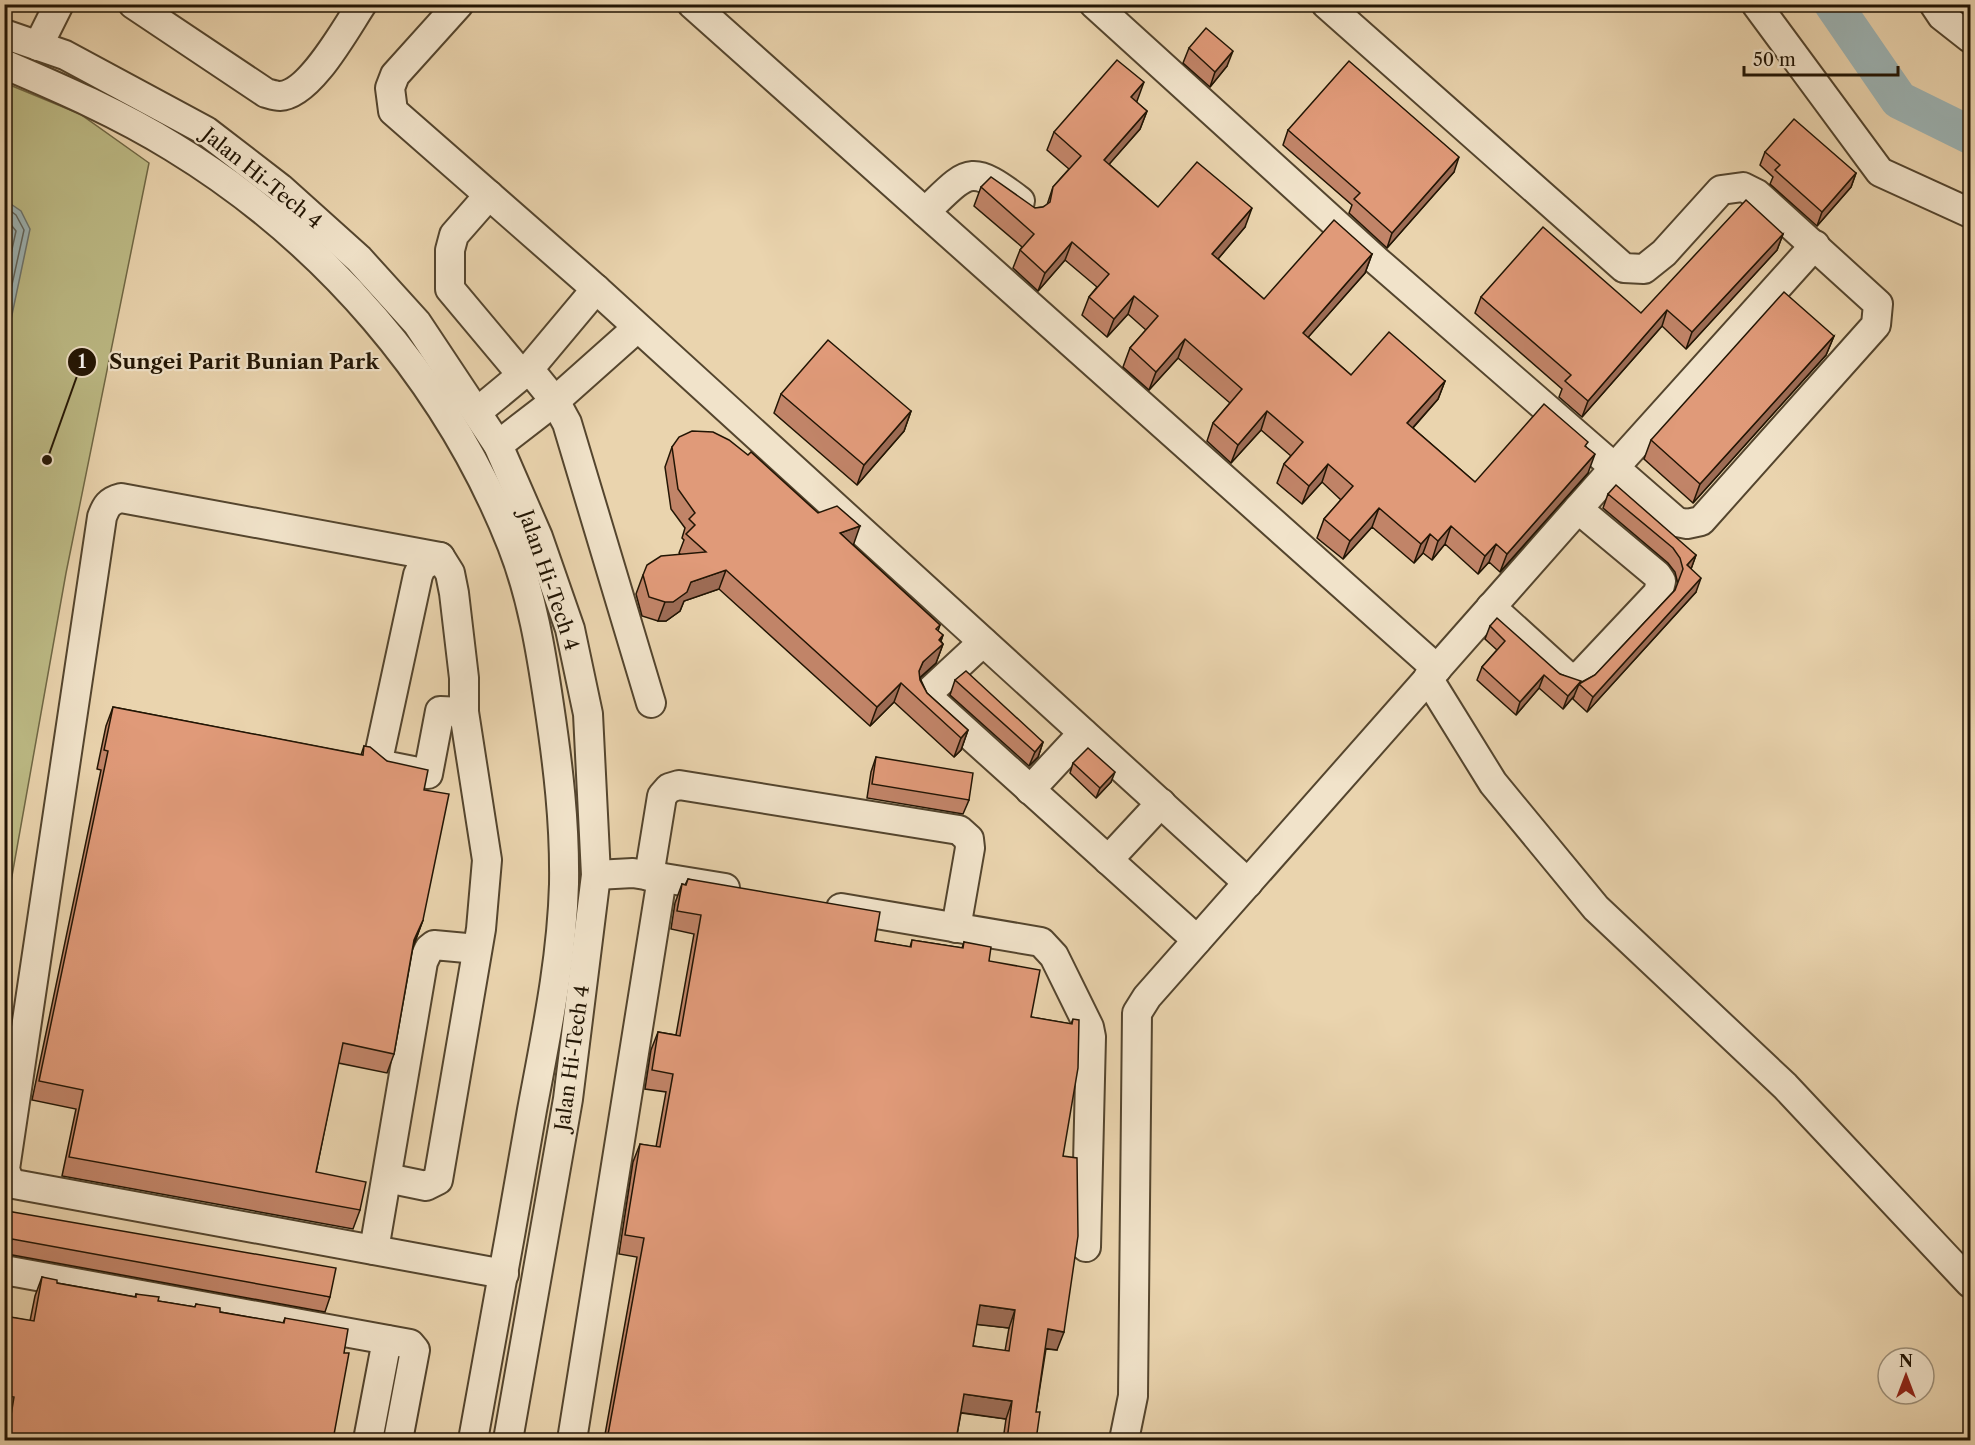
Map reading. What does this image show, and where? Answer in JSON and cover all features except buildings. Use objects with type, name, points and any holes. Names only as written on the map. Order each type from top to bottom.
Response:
[{"type":"street","points":[[38,46],[59,4]]},
{"type":"street","points":[[133,4],[266,93],[280,96],[299,89],[311,79],[362,4]]},
{"type":"street","points":[[459,4],[395,75],[390,88],[393,111],[596,289],[1248,882]]},
{"type":"street","points":[[692,4],[925,212],[1433,674],[1493,783],[1596,908],[1785,1086],[1971,1283]]},
{"type":"street","points":[[1094,4],[1377,261],[1677,522],[1688,524],[1701,521],[1876,326],[1878,304],[1757,194],[1743,187],[1721,190],[1664,252],[1644,269],[1624,268],[1326,4]]},
{"type":"street","points":[[1756,4],[1880,172],[1971,213]]},
{"type":"street","points":[[1934,4],[1942,16],[1971,38]]},
{"type":"street","name":"Jalan Hi-Tech 4","points":[[4,34],[65,55],[206,131],[280,188],[359,259],[417,323],[477,412],[498,445],[538,537],[570,629],[588,714],[596,875],[568,1099],[508,1440]]},
{"type":"street","name":"Jalan Hi-Tech 4","points":[[4,64],[91,102],[173,146],[234,188],[300,242],[378,321],[433,394],[470,458],[513,547],[542,656],[563,798],[564,886],[558,967],[473,1440]]},
{"type":"street","points":[[925,212],[966,177],[981,174],[992,179],[1031,210]]},
{"type":"street","points":[[489,195],[454,236],[450,250],[450,289],[525,372],[555,401],[567,423],[651,703]]},
{"type":"street","points":[[1124,1440],[1133,1396],[1137,1013],[1248,882],[1815,245]]},
{"type":"street","points":[[477,412],[525,372],[596,289]]},
{"type":"street","points":[[498,445],[555,401],[637,327]]},
{"type":"street","points":[[387,1178],[426,1186],[438,1180],[477,949],[487,860],[464,712],[464,678],[450,573],[440,557],[121,498],[106,505],[102,517],[5,1169],[14,1184],[504,1274]]},
{"type":"street","points":[[1491,607],[1566,675],[1578,678],[1658,593],[1661,581],[1657,575],[1578,509]]},
{"type":"street","points":[[440,557],[422,566],[418,575],[378,760],[388,766],[429,774],[440,711],[464,712]]},
{"type":"street","points":[[983,642],[928,693],[929,696],[1197,940]]},
{"type":"street","points":[[1030,790],[1083,733]]},
{"type":"street","points":[[572,1440],[656,877],[662,796],[669,788],[679,785],[959,830],[969,839],[970,848],[956,927]]},
{"type":"street","points":[[1108,860],[1161,803]]},
{"type":"street","points":[[596,875],[633,873],[756,894]]},
{"type":"street","points":[[815,904],[1041,942],[1054,957],[1089,1027],[1086,1247]]},
{"type":"street","points":[[374,1250],[423,962],[429,949],[434,945],[477,949]]},
{"type":"street","points":[[4,1270],[410,1344],[415,1350],[398,1440]]},
{"type":"street","points":[[368,1440],[387,1340]]},
{"type":"shaded area","points":[[5,83],[80,114],[149,163],[66,573],[5,915]]},
{"type":"water","points":[[5,200],[21,211],[30,229],[5,348]]},
{"type":"waterway","points":[[1833,4],[1899,100],[1970,135]]},
{"type":"place","name":"Sungei Parit Bunian Park","points":[[47,460]]}]
